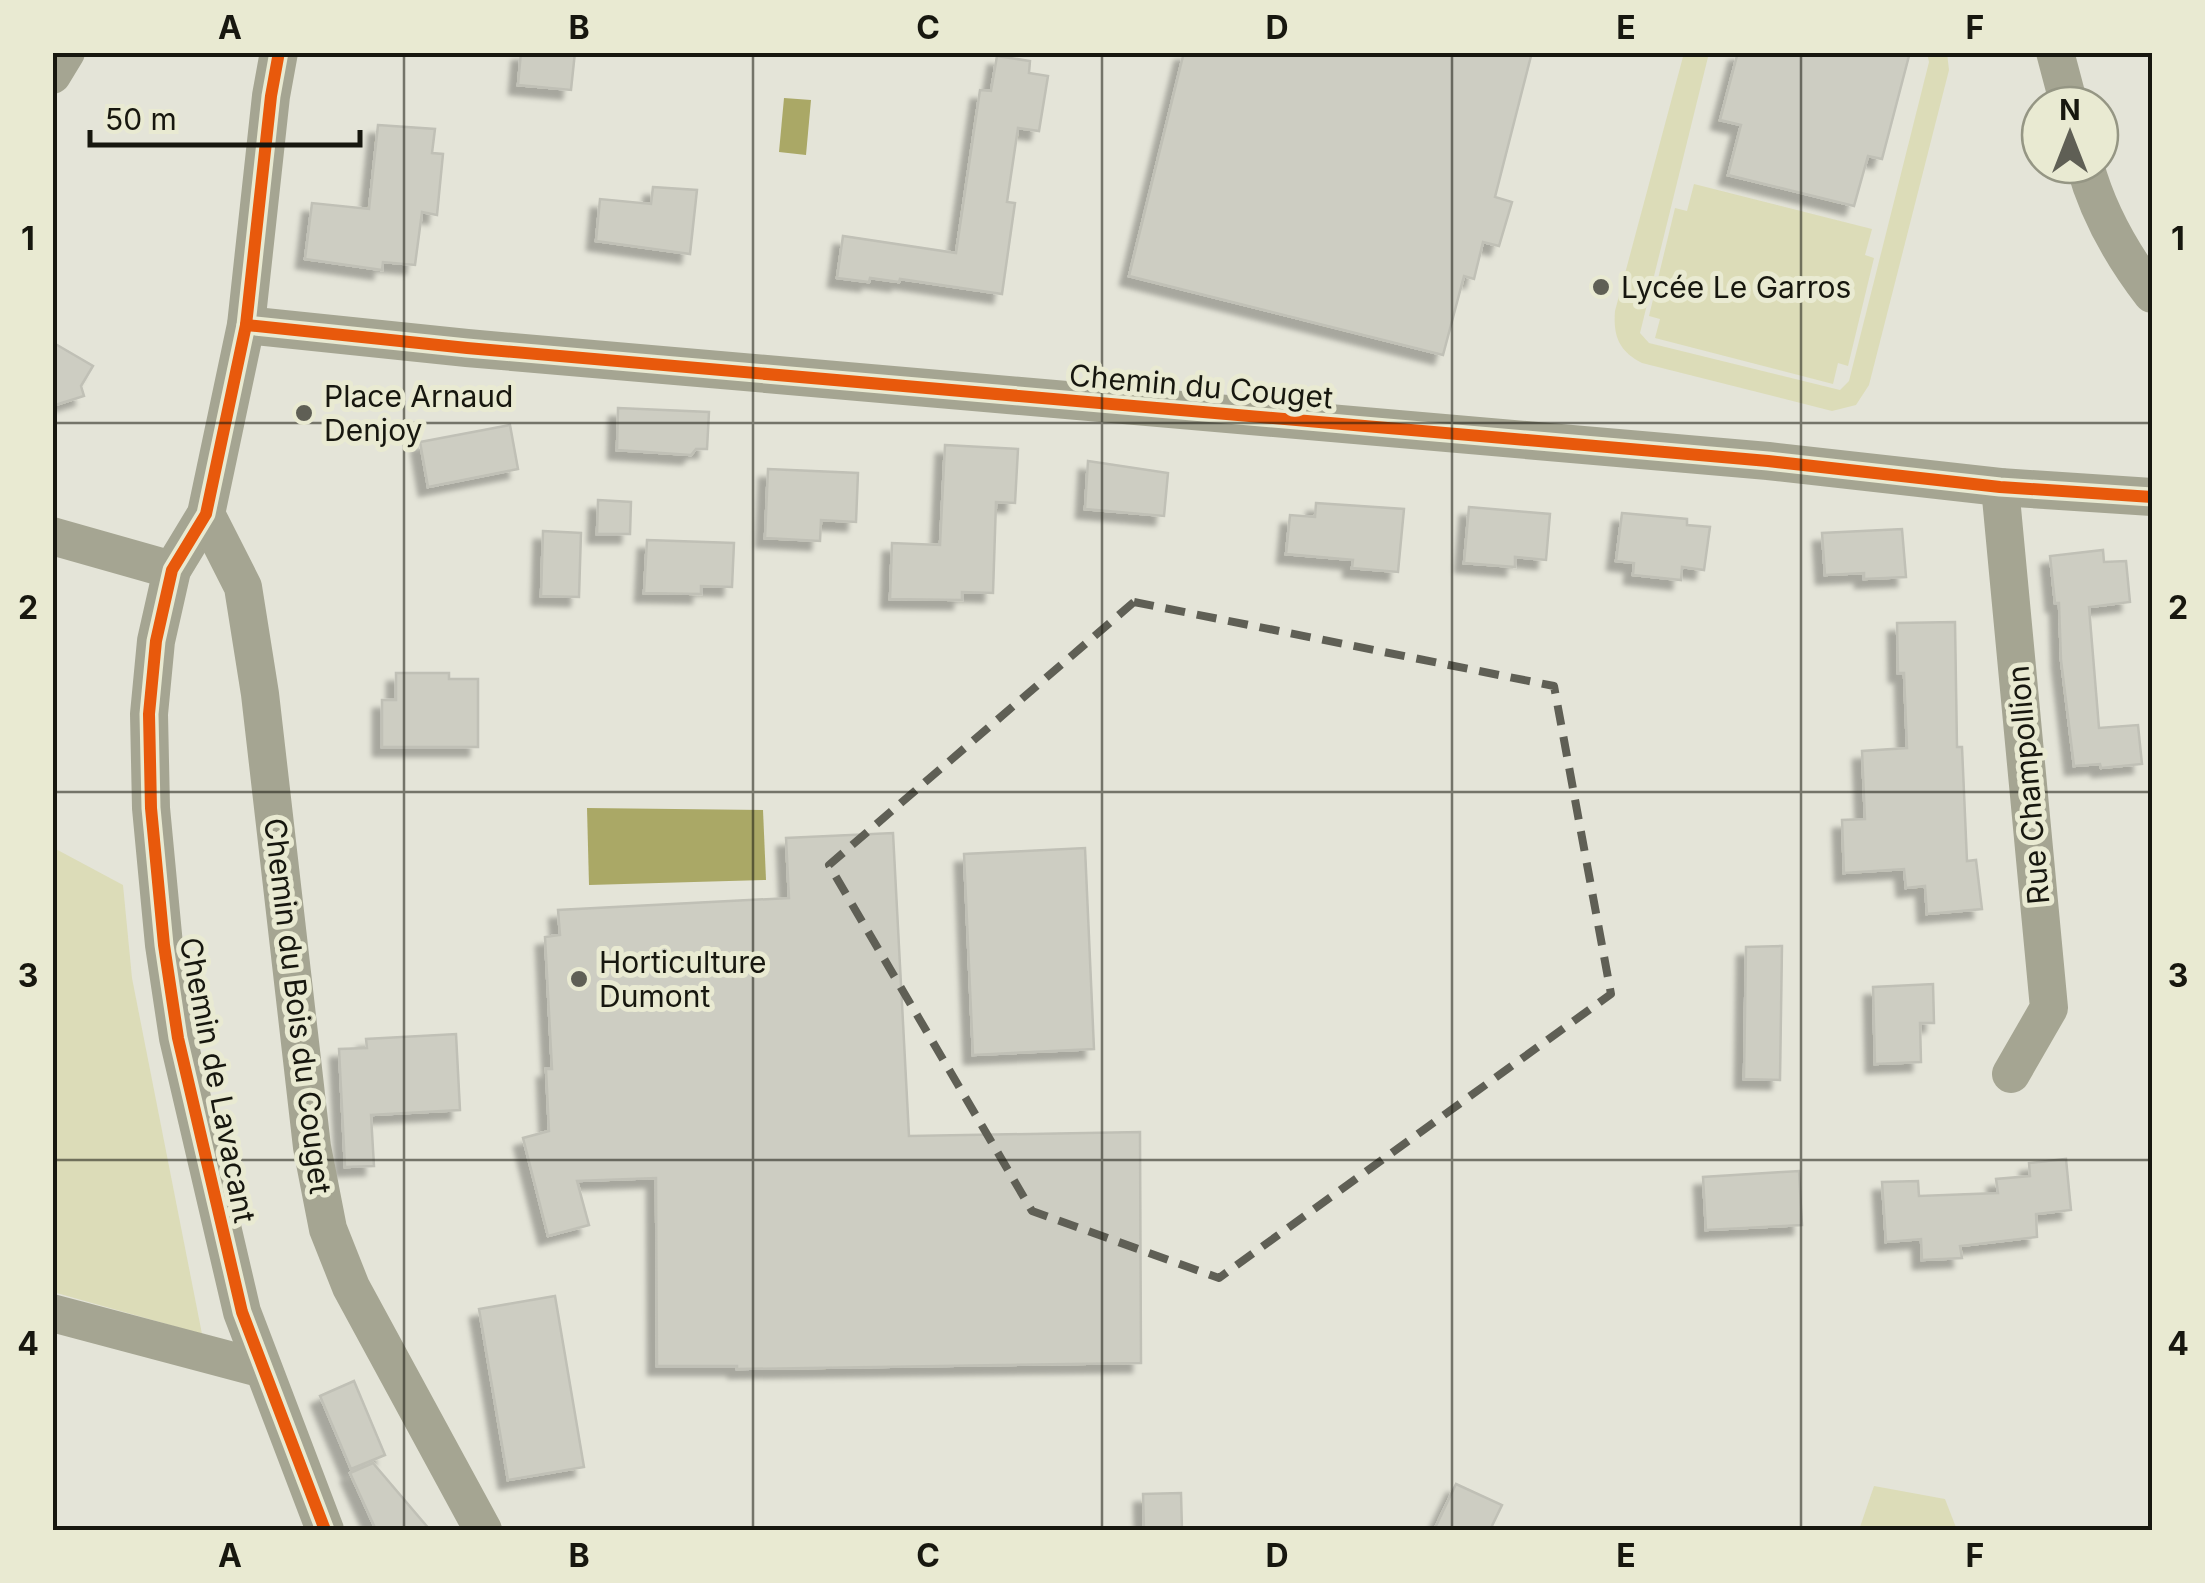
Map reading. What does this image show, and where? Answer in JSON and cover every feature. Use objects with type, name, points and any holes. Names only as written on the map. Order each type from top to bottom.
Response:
[{"type":"street","points":[[52,75],[66,52]]},
{"type":"street","points":[[206,514],[246,325],[271,96],[280,52]]},
{"type":"street","points":[[2055,52],[2064,85]]},
{"type":"street","points":[[2091,185],[2123,255],[2152,294]]},
{"type":"street","name":"Chemin du Couget","points":[[246,325],[468,348],[1768,461],[2000,486],[2152,496]]},
{"type":"street","name":"Rue Champollion","points":[[2000,486],[2049,1008],[2010,1074]]},
{"type":"street","name":"Chemin de Lavacant","points":[[206,514],[172,570],[156,642],[149,714],[150,808],[164,944],[178,1038],[242,1312],[325,1530]]},
{"type":"street","name":"Chemin du Bois du Couget","points":[[206,514],[244,587],[312,1147],[328,1230],[351,1287],[484,1530]]},
{"type":"street","points":[[52,536],[172,570]]},
{"type":"street","points":[[52,1313],[263,1369]]},
{"type":"highlighted area","points":[[1134,602],[1554,686],[1611,994],[1219,1278],[1032,1211],[829,865]]},
{"type":"green space","points":[[1684,53],[1709,53],[1640,333],[1649,343],[1840,390],[1849,381],[1929,62],[1927,53],[1947,53],[1949,70],[1869,385],[1856,405],[1832,411],[1642,363],[1619,342],[1615,311]]},
{"type":"green space","points":[[1694,184],[1872,229],[1865,255],[1874,258],[1848,366],[1838,363],[1833,384],[1655,338],[1660,319],[1649,316],[1675,208],[1687,211]]},
{"type":"green space","points":[[52,847],[123,885],[132,978],[202,1334],[53,1292]]},
{"type":"green space","points":[[1874,1486],[1945,1499],[1957,1530],[1859,1530]]},
{"type":"shaded area","points":[[784,98],[811,100],[806,155],[779,152]]},
{"type":"shaded area","points":[[587,808],[763,810],[766,880],[589,885]]},
{"type":"building","points":[[521,52],[575,52],[571,90],[518,85]]},
{"type":"building","points":[[1184,52],[1532,52],[1495,197],[1512,202],[1499,246],[1483,242],[1474,279],[1464,276],[1443,355],[1129,276]]},
{"type":"building","points":[[1738,52],[1910,52],[1882,159],[1868,156],[1854,206],[1728,175],[1741,125],[1720,120]]},
{"type":"building","points":[[997,56],[1030,61],[1029,73],[1048,76],[1039,131],[1018,128],[1007,202],[1015,203],[1002,294],[900,279],[899,282],[870,278],[869,282],[837,278],[843,236],[956,253],[980,90],[991,91]]},
{"type":"building","points":[[378,125],[435,129],[432,153],[443,154],[437,215],[422,212],[415,265],[383,262],[382,270],[305,259],[312,203],[369,209]]},
{"type":"building","points":[[653,187],[697,190],[690,254],[596,241],[600,199],[651,204]]},
{"type":"building","points":[[52,342],[93,366],[81,386],[84,396],[52,406]]},
{"type":"building","points":[[618,408],[709,412],[707,449],[696,449],[691,455],[617,450]]},
{"type":"building","points":[[510,425],[518,469],[428,487],[420,442]]},
{"type":"building","points":[[945,445],[1018,449],[1015,503],[996,502],[993,593],[962,592],[962,600],[890,599],[892,543],[940,545]]},
{"type":"building","points":[[1088,461],[1168,473],[1164,516],[1085,509]]},
{"type":"building","points":[[768,469],[858,473],[856,522],[821,520],[820,541],[765,538]]},
{"type":"building","points":[[598,500],[631,502],[630,534],[597,534]]},
{"type":"building","points":[[1316,503],[1404,509],[1398,572],[1352,568],[1353,560],[1286,554],[1290,515],[1315,517]]},
{"type":"building","points":[[1469,507],[1550,514],[1546,560],[1515,557],[1515,567],[1464,563]]},
{"type":"building","points":[[1622,513],[1687,519],[1687,525],[1710,527],[1704,570],[1682,567],[1681,580],[1633,575],[1634,563],[1616,561]]},
{"type":"building","points":[[1902,529],[1906,577],[1864,579],[1864,573],[1825,575],[1822,533]]},
{"type":"building","points":[[543,531],[581,533],[579,597],[541,596]]},
{"type":"building","points":[[647,540],[734,543],[732,587],[701,586],[701,594],[644,593]]},
{"type":"building","points":[[2103,550],[2104,562],[2126,561],[2130,602],[2089,607],[2099,728],[2138,725],[2142,764],[2101,768],[2100,764],[2074,766],[2061,660],[2059,603],[2055,603],[2050,556]]},
{"type":"building","points":[[1955,622],[1957,747],[1962,747],[1967,861],[1976,860],[1982,909],[1927,914],[1925,886],[1906,888],[1904,869],[1844,873],[1842,820],[1865,819],[1862,751],[1907,748],[1897,623]]},
{"type":"building","points":[[396,673],[449,673],[449,679],[478,679],[478,747],[382,747],[382,700],[396,700]]},
{"type":"building","points":[[893,833],[909,1136],[1140,1132],[1141,1363],[737,1369],[657,1366],[656,1178],[577,1181],[589,1225],[548,1236],[523,1138],[549,1131],[546,1069],[552,1069],[545,937],[560,935],[558,910],[789,898],[786,838]]},
{"type":"building","points":[[1085,848],[1094,1049],[973,1055],[964,854]]},
{"type":"building","points":[[1782,946],[1780,1080],[1744,1079],[1746,947]]},
{"type":"building","points":[[1933,984],[1934,1023],[1920,1023],[1921,1062],[1875,1064],[1873,987]]},
{"type":"building","points":[[456,1034],[460,1110],[371,1115],[374,1166],[345,1167],[339,1049],[367,1048],[366,1039]]},
{"type":"building","points":[[2066,1159],[2071,1210],[2036,1214],[2037,1237],[1960,1246],[1962,1258],[1922,1260],[1921,1239],[1886,1242],[1882,1182],[1918,1181],[1919,1196],[1998,1193],[1996,1179],[2030,1176],[2029,1163]]},
{"type":"building","points":[[1799,1171],[1802,1225],[1706,1230],[1703,1177]]},
{"type":"building","points":[[555,1296],[584,1467],[508,1480],[479,1309]]},
{"type":"building","points":[[354,1381],[385,1455],[351,1469],[320,1396]]},
{"type":"building","points":[[373,1463],[430,1530],[376,1530],[350,1473]]},
{"type":"building","points":[[1456,1484],[1502,1505],[1490,1530],[1434,1530]]},
{"type":"building","points":[[1181,1493],[1182,1530],[1144,1530],[1143,1494]]},
{"type":"cycle path","points":[[279,52],[246,325],[206,514],[172,570],[156,641],[149,714],[151,808],[164,945],[178,1038],[242,1312],[325,1530]]},
{"type":"cycle path","points":[[246,325],[467,348],[1768,461],[2000,487],[2152,497]]},
{"type":"place","name":"Lycée Le Garros","points":[[1601,287]]},
{"type":"place","name":"Place Arnaud Denjoy","points":[[304,413]]},
{"type":"place","name":"Horticulture Dumont","points":[[579,979]]}]
